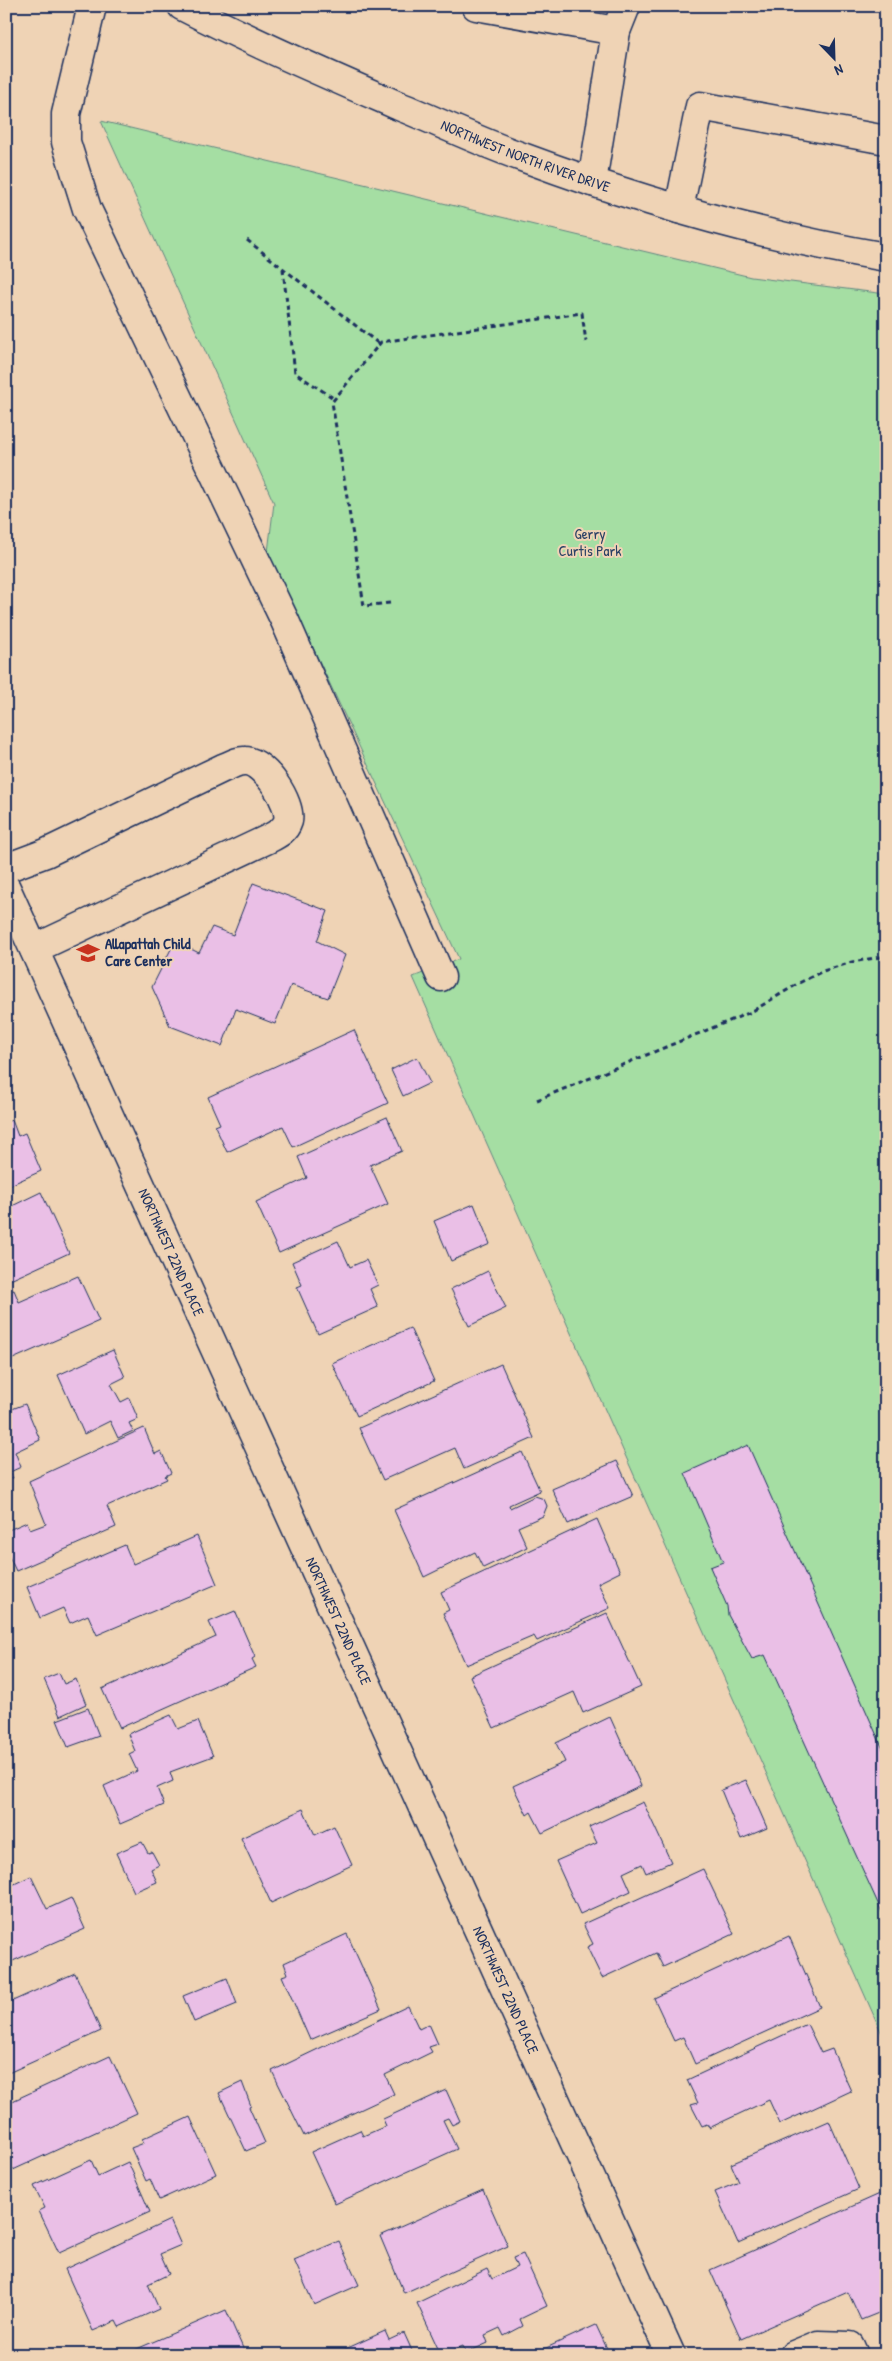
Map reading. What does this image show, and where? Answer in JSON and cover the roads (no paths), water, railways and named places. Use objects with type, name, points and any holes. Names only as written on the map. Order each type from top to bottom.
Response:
[{"type":"street","points":[[92,6],[66,114],[66,142],[87,209],[292,636],[441,977]]},
{"type":"street","name":"NORTHWEST NORTH RIVER DRIVE","points":[[182,6],[285,57],[514,154],[592,182],[744,229],[886,258]]},
{"type":"street","points":[[476,6],[621,18],[592,182]]},
{"type":"street","points":[[679,210],[700,106],[886,140]]},
{"type":"street","points":[[6,868],[46,852],[223,768],[245,760],[259,766],[274,781],[286,806],[288,820],[283,831],[34,949]]},
{"type":"street","name":"NORTHWEST 22ND PLACE","points":[[6,888],[672,2355]]},
{"type":"street","points":[[794,2355],[818,2345],[850,2346],[854,2355]]},
{"type":"place","name":"Allapattah Child Care Center","points":[[88,953]]},
{"type":"park label","name":"Gerry Curtis Park","points":[[590,542]]}]
